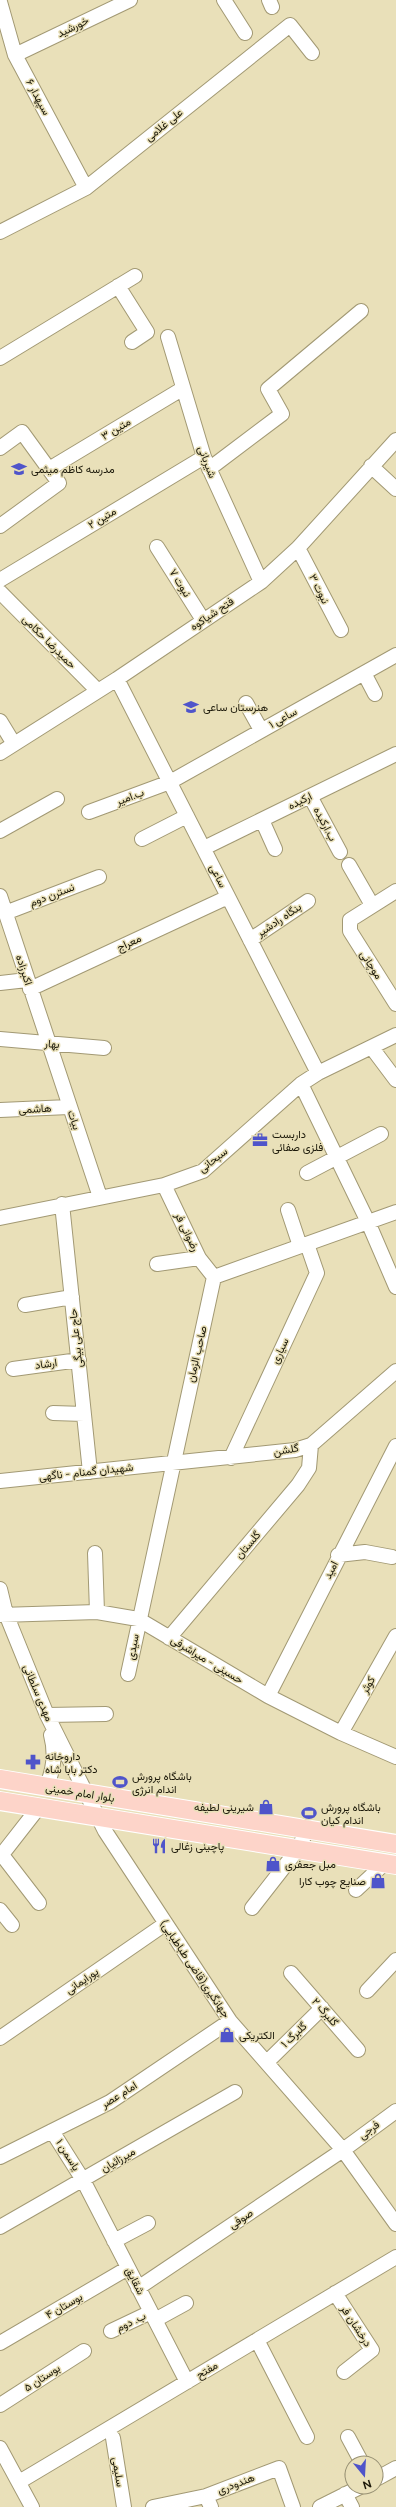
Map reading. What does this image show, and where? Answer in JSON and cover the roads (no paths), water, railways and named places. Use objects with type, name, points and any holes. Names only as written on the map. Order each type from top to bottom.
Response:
[{"type":"main road","name":"بلوار امام خمینی","points":[[0,1780],[396,1844]]},
{"type":"main road","name":"بلوار امام خمینی","points":[[0,1800],[390,1864]]},
{"type":"street","name":"خورشید","points":[[15,55],[130,0]]},
{"type":"street","points":[[224,0],[245,33]]},
{"type":"street","name":"سپهدار ۶","points":[[0,2],[15,55],[86,188]]},
{"type":"street","name":"علی غلامی","points":[[0,232],[86,188],[290,25],[312,53]]},
{"type":"street","points":[[0,358],[135,276]]},
{"type":"street","points":[[118,286],[147,332],[132,342]]},
{"type":"street","name":"متین ۲","points":[[0,580],[207,463],[282,414],[268,389],[362,311]]},
{"type":"street","name":"شیربانی","points":[[168,337],[182,389],[207,463],[261,582]]},
{"type":"street","name":"متین ۳","points":[[49,469],[182,389]]},
{"type":"street","points":[[0,448],[22,432],[59,483],[0,526]]},
{"type":"street","name":"فتح شیاکوه","points":[[0,753],[117,679],[261,582],[298,548],[396,440]]},
{"type":"street","points":[[371,466],[396,489]]},
{"type":"street","name":"نبوت ۷","points":[[157,547],[203,620]]},
{"type":"street","name":"نبوت ۳","points":[[298,548],[341,630]]},
{"type":"street","name":"حمیدرضا حکامی","points":[[0,592],[98,691]]},
{"type":"street","name":"ساعی ۱","points":[[170,782],[364,673],[395,659]]},
{"type":"street","points":[[364,673],[375,694]]},
{"type":"street","name":"ساعی","points":[[117,679],[318,1073]]},
{"type":"street","points":[[246,703],[261,730]]},
{"type":"street","points":[[0,721],[14,744]]},
{"type":"street","name":"ارکیده","points":[[204,848],[396,754]]},
{"type":"street","name":"ب.امیر","points":[[89,812],[170,782]]},
{"type":"street","name":"ب.ارکیده","points":[[310,796],[340,852]]},
{"type":"street","points":[[0,831],[57,799]]},
{"type":"street","points":[[142,839],[187,816]]},
{"type":"street","points":[[262,820],[275,849]]},
{"type":"street","points":[[349,865],[372,904],[396,891]]},
{"type":"street","name":"نسترن دوم","points":[[4,919],[99,877]]},
{"type":"street","name":"اکبرزاده","points":[[0,896],[4,919],[29,985],[48,1043]]},
{"type":"street","name":"معراج","points":[[0,983],[29,985],[228,897]]},
{"type":"street","name":"بنگاه رادشیر","points":[[250,940],[308,901]]},
{"type":"street","name":"موچانی","points":[[372,904],[350,920],[348,925],[350,931],[396,1004]]},
{"type":"street","name":"سبحانی","points":[[0,1218],[62,1204],[164,1185],[203,1171],[301,1084],[318,1073],[396,1035]]},
{"type":"street","name":"بهار","points":[[0,1039],[104,1048]]},
{"type":"street","name":"بیات","points":[[48,1043],[100,1197]]},
{"type":"street","points":[[372,1048],[396,1080]]},
{"type":"street","points":[[301,1084],[368,1222],[396,1287]]},
{"type":"street","name":"هاشمی","points":[[0,1110],[70,1107]]},
{"type":"street","points":[[307,1174],[380,1134]]},
{"type":"street","name":"رضوانی فر","points":[[164,1185],[199,1258],[214,1277]]},
{"type":"street","name":"حاج علی بیگی","points":[[62,1204],[90,1472]]},
{"type":"street","name":"سیاری","points":[[231,1458],[317,1273],[288,1210]]},
{"type":"street","points":[[214,1277],[396,1212]]},
{"type":"street","points":[[157,1264],[199,1258]]},
{"type":"street","name":"صاحب الزمان","points":[[138,1619],[214,1277]]},
{"type":"street","points":[[25,1305],[72,1297]]},
{"type":"street","name":"ارشاد","points":[[13,1369],[78,1360]]},
{"type":"street","name":"گلشن","points":[[172,1464],[295,1450],[311,1445],[396,1371]]},
{"type":"street","points":[[53,1413],[84,1414]]},
{"type":"street","name":"گلستان","points":[[169,1638],[298,1485],[309,1468],[311,1445]]},
{"type":"street","name":"امید","points":[[268,1696],[338,1555],[396,1446]]},
{"type":"street","name":"شهیدان گمنام - ناگهی","points":[[0,1481],[172,1464]]},
{"type":"street","points":[[338,1555],[366,1552],[392,1558]]},
{"type":"street","points":[[95,1553],[96,1612]]},
{"type":"street","name":"مهدی سلطانی","points":[[0,1589],[3,1614],[47,1715],[85,1793],[98,1816]]},
{"type":"street","name":"حسینی - میراشرفی","points":[[3,1614],[96,1612],[138,1619],[268,1696],[341,1734],[396,1757]]},
{"type":"street","name":"سیدی","points":[[128,1674],[138,1619]]},
{"type":"street","name":"کوثر","points":[[341,1734],[396,1636]]},
{"type":"street","points":[[46,1787],[50,1777],[55,1753],[47,1715],[106,1714]]},
{"type":"street","points":[[39,1807],[1,1856],[39,1903]]},
{"type":"street","name":"جهانگیری(قاضی طباطبایی)","points":[[98,1816],[165,1924],[230,2021],[343,2150],[394,2215]]},
{"type":"street","points":[[252,1908],[298,1849],[307,1830]]},
{"type":"street","points":[[356,1890],[390,1864]]},
{"type":"street","points":[[0,1910],[12,1925]]},
{"type":"street","name":"پورایمانی","points":[[0,2038],[165,1924]]},
{"type":"street","points":[[367,1991],[396,1960]]},
{"type":"street","name":"گلبرگ ۲","points":[[291,1973],[358,2050]]},
{"type":"street","name":"گلبرگ ۱","points":[[267,2062],[322,2008]]},
{"type":"street","name":"امام عصر","points":[[0,2157],[110,2102],[230,2021]]},
{"type":"street","name":"میرزائیان","points":[[0,2227],[235,2092]]},
{"type":"street","name":"فرجی","points":[[343,2150],[396,2110]]},
{"type":"street","name":"یاسمن ۱","points":[[52,2131],[83,2180]]},
{"type":"street","name":"صوفی","points":[[138,2288],[343,2150]]},
{"type":"street","name":"شقایق","points":[[83,2180],[187,2382]]},
{"type":"street","points":[[114,2241],[148,2223]]},
{"type":"street","name":"مفتح","points":[[19,2482],[396,2257]]},
{"type":"street","name":"بوستان ۴","points":[[0,2343],[128,2268]]},
{"type":"street","name":"درخشان فر","points":[[335,2293],[372,2350],[344,2372]]},
{"type":"street","name":"ب. دوم","points":[[111,2332],[186,2303]]},
{"type":"street","points":[[257,2340],[307,2437]]},
{"type":"street","name":"بوستان ۵","points":[[0,2405],[84,2351]]},
{"type":"street","points":[[348,2437],[358,2455]]},
{"type":"street","name":"سلیمی","points":[[113,2438],[124,2507]]},
{"type":"street","points":[[0,2448],[32,2507]]},
{"type":"street","name":"هندودری","points":[[153,2507],[208,2501],[279,2468],[293,2507]]},
{"type":"street","points":[[384,2475],[396,2468]]},
{"type":"street","points":[[320,2507],[344,2495]]},
{"type":"street","points":[[346,2495],[352,2507]]},
{"type":"place","name":"مدرسه كاظم ميثمى","points":[[19,469]]},
{"type":"place","name":"هنرستان ساعی","points":[[191,707]]},
{"type":"place","name":"داربست فلزی صفائی","points":[[260,1140]]},
{"type":"place","name":"داروخانه دکتر بابا شاه","points":[[33,1762]]},
{"type":"place","name":"باشگاه پرورش اندام انرژی","points":[[120,1782]]},
{"type":"place","name":"شیرینی لطیفه","points":[[266,1807]]},
{"type":"place","name":"باشگاه پرورش اندام کیان","points":[[309,1813]]},
{"type":"place","name":"پاچینی زغالی","points":[[159,1846]]},
{"type":"place","name":"مبل جعفری","points":[[273,1864]]},
{"type":"place","name":"صنایع چوب کارا","points":[[378,1881]]},
{"type":"place","name":"الکتریکی","points":[[227,2035]]}]
